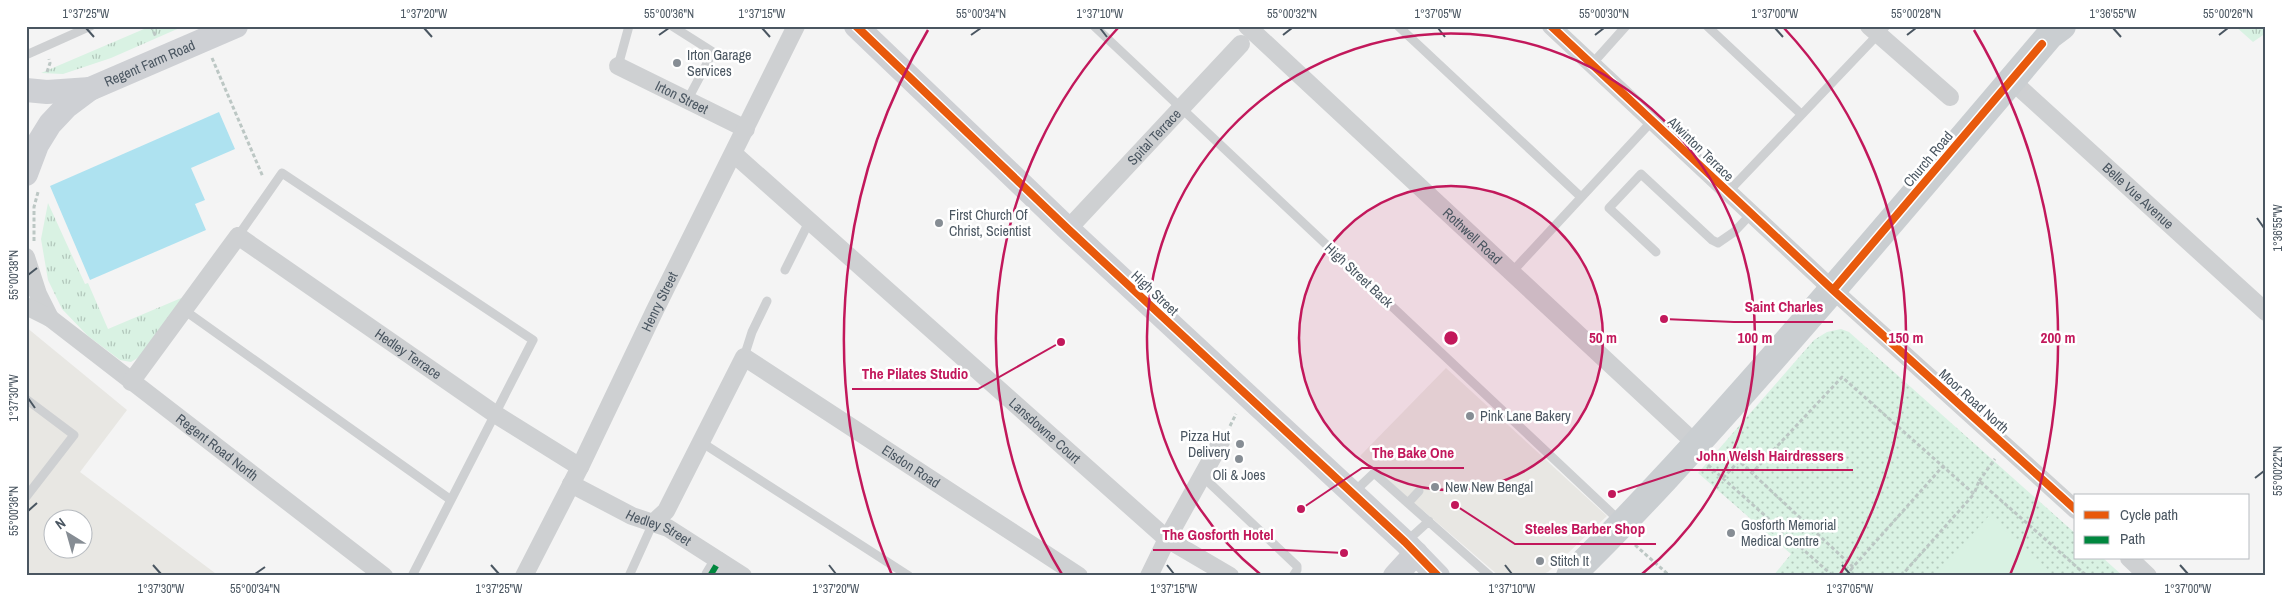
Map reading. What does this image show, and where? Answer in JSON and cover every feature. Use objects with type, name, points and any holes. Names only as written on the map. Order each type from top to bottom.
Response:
[{"type":"main road","name":"Regent Farm Road","points":[[32,182],[37,145],[50,124],[66,107],[90,89],[236,26]]},
{"type":"main road","name":"High Street","points":[[856,26],[1068,229],[1411,547],[1438,576]]},
{"type":"main road","name":"Church Road","points":[[1570,576],[1620,527],[1694,446],[1833,290],[2050,35],[2062,26]]},
{"type":"main road","name":"Regent Farm Road","points":[[26,90],[47,92],[90,89]]},
{"type":"main road","points":[[1395,576],[1411,547]]},
{"type":"street","name":"Henry Street","points":[[524,576],[572,484],[655,310],[796,26]]},
{"type":"street","name":"Alwinton Terrace","points":[[1551,26],[1833,290]]},
{"type":"street","points":[[1878,29],[1950,97]]},
{"type":"street","name":"Spital Terrace","points":[[1068,229],[1249,32]]},
{"type":"street","name":"Rothwell Road","points":[[1249,32],[1511,273],[1694,446]]},
{"type":"street","name":"Irton Street","points":[[618,66],[746,129]]},
{"type":"street","name":"Belle Vue Avenue","points":[[2011,80],[2266,312]]},
{"type":"street","name":"Lansdowne Court","points":[[734,154],[1167,539],[1230,576]]},
{"type":"street","points":[[131,382],[238,236]]},
{"type":"street","name":"Hedley Terrace","points":[[238,236],[495,414],[580,467]]},
{"type":"street","name":"Regent Road North","points":[[28,263],[50,318]]},
{"type":"street","name":"Moor Road North","points":[[1833,290],[2074,508]]},
{"type":"street","name":"Regent Road North","points":[[26,306],[50,318],[384,576]]},
{"type":"street","points":[[653,523],[666,511],[744,357]]},
{"type":"street","name":"Elsdon Road","points":[[744,357],[1079,576]]},
{"type":"street","points":[[1150,576],[1167,539],[1221,442]]},
{"type":"street","name":"Hedley Street","points":[[572,484],[632,516],[668,528],[743,576]]},
{"type":"street","points":[[2131,560],[2148,576]]},
{"type":"street","points":[[710,576],[719,561]]},
{"type":"lane","points":[[26,55],[92,26]]},
{"type":"lane","points":[[618,66],[629,26]]},
{"type":"lane","points":[[672,26],[713,52],[688,99]]},
{"type":"lane","name":"High Street Back","points":[[1094,26],[1620,527]]},
{"type":"lane","points":[[1398,26],[1581,197]]},
{"type":"lane","points":[[1592,64],[1626,26]]},
{"type":"lane","points":[[1707,26],[1801,114]]},
{"type":"lane","points":[[1728,192],[1878,29]]},
{"type":"lane","points":[[1511,273],[1652,120]]},
{"type":"lane","points":[[238,236],[282,174],[533,340],[412,576]]},
{"type":"lane","points":[[1656,252],[1609,208],[1641,174],[1712,240],[1718,243],[1734,232],[1752,213]]},
{"type":"lane","points":[[785,270],[810,220]]},
{"type":"lane","points":[[744,357],[752,332],[767,301]]},
{"type":"lane","points":[[184,310],[451,500]]},
{"type":"lane","points":[[26,399],[74,435],[26,497]]},
{"type":"lane","points":[[701,442],[909,576]]},
{"type":"lane","points":[[1352,494],[1374,473],[1490,576]]},
{"type":"lane","points":[[1202,476],[1297,566],[1298,570],[1293,576]]},
{"type":"lane","points":[[1408,503],[1419,490]]},
{"type":"lane","points":[[1411,547],[1429,521]]},
{"type":"lane","points":[[629,576],[653,523]]},
{"type":"path","points":[[151,26],[159,42]]},
{"type":"path","points":[[211,58],[269,192]]},
{"type":"path","points":[[28,263],[40,266],[34,240],[32,182]]},
{"type":"path","points":[[1752,473],[1842,377],[1944,465],[1974,494]]},
{"type":"path","points":[[1221,442],[1246,396]]},
{"type":"path","points":[[1694,446],[1723,478],[1833,576]]},
{"type":"path","points":[[1901,576],[1974,494],[1979,481],[2005,446]]},
{"type":"path","points":[[1723,478],[1739,461],[1853,568]]},
{"type":"path","points":[[1846,576],[1944,465]]},
{"type":"path","points":[[1979,481],[2087,576]]},
{"type":"path","points":[[1620,527],[1670,576]]},
{"type":"shaded area","points":[[26,327],[127,410],[80,472],[219,576],[26,576]]},
{"type":"shaded area","points":[[1446,368],[1607,516],[1548,572],[1537,576],[1499,576],[1360,456]]},
{"type":"green space","points":[[151,26],[184,26],[111,58],[63,74],[41,73]]},
{"type":"green space","points":[[2235,26],[2266,26],[2266,33],[2253,42]]},
{"type":"green space","points":[[48,203],[85,284],[88,283],[108,329],[186,296],[141,356],[131,362],[120,360],[88,336],[62,309],[48,280],[41,239]]},
{"type":"green space","points":[[1841,329],[1849,332],[2074,532],[2074,560],[2105,560],[2123,576],[1773,576],[1791,554],[1698,473],[1814,340],[1827,332]]},
{"type":"green space","points":[[1989,516],[2055,576],[1935,576]]},
{"type":"water","points":[[219,112],[235,149],[191,168],[205,200],[195,204],[206,230],[90,280],[50,186]]},
{"type":"marked path","points":[[710,576],[719,561]]},
{"type":"cycle path","points":[[856,26],[1068,229],[1405,542],[1438,576]]},
{"type":"cycle path","points":[[1551,26],[1833,290],[2074,508]]},
{"type":"cycle path","points":[[1833,290],[2042,44]]},
{"type":"place","name":"Irton Garage Services","points":[[677,63]]},
{"type":"place","name":"First Church Of Christ, Scientist","points":[[939,223]]},
{"type":"place","name":"Saint Charles","points":[[1664,319]]},
{"type":"place","name":"The Pilates Studio","points":[[1061,342]]},
{"type":"place","name":"Pink Lane Bakery","points":[[1470,416]]},
{"type":"place","name":"Pizza Hut Delivery","points":[[1240,444]]},
{"type":"place","name":"Oli & Joes","points":[[1239,459]]},
{"type":"place","name":"New New Bengal","points":[[1435,487]]},
{"type":"place","name":"John Welsh Hairdressers","points":[[1612,494]]},
{"type":"place","name":"Steeles Barber Shop","points":[[1455,505]]},
{"type":"place","name":"The Bake One","points":[[1301,509]]},
{"type":"place","name":"Gosforth Memorial Medical Centre","points":[[1731,533]]},
{"type":"place","name":"The Gosforth Hotel","points":[[1344,553]]},
{"type":"place","name":"Stitch It","points":[[1540,561]]}]
